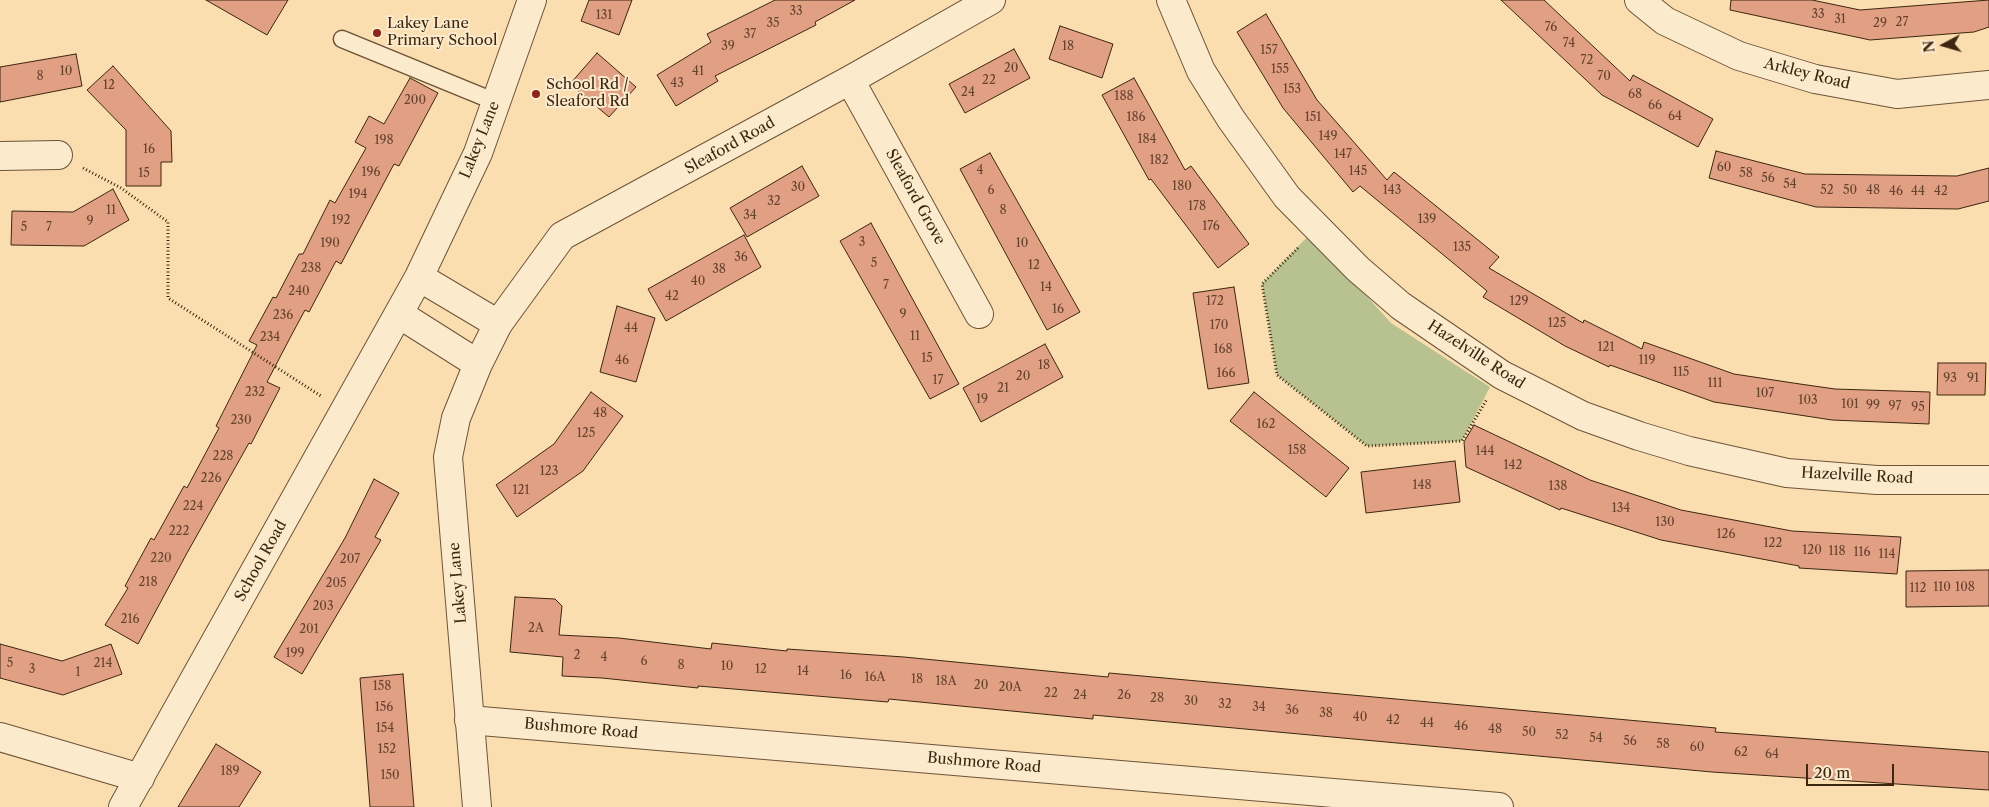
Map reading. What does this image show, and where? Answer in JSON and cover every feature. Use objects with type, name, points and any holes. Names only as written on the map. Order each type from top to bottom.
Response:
[{"type":"street","name":"Lakey Lane","points":[[399,314],[419,277],[478,153],[532,0]]},
{"type":"street","name":"Sleaford Road","points":[[498,324],[562,236],[850,80],[991,0]]},
{"type":"street","name":"Hazelville Road","points":[[1171,0],[1201,71],[1231,120],[1287,197],[1317,229],[1401,306],[1502,375],[1582,416],[1688,451],[1724,459],[1787,472],[1877,480],[1989,480]]},
{"type":"street","name":"Arkley Road","points":[[1639,0],[1665,21],[1739,56],[1815,79],[1897,94],[1989,85]]},
{"type":"street","name":"Sleaford Grove","points":[[850,80],[979,314]]},
{"type":"street","points":[[0,156],[58,155]]},
{"type":"street","points":[[419,277],[498,324]]},
{"type":"street","points":[[399,314],[478,364]]},
{"type":"street","name":"School Road","points":[[123,807],[399,314]]},
{"type":"street","name":"Lakey Lane","points":[[477,807],[448,457],[456,418],[478,364],[498,324]]},
{"type":"street","name":"Bushmore Road","points":[[469,720],[1499,807]]},
{"type":"street","points":[[0,737],[140,778]]},
{"type":"lane","points":[[342,39],[496,102]]},
{"type":"path","points":[[58,155],[121,188],[168,222],[168,298],[311,391],[347,409]]},
{"type":"path","points":[[1317,229],[1262,284],[1277,375],[1367,446],[1462,441],[1502,375]]},
{"type":"green space","points":[[1310,234],[1391,323],[1490,387],[1462,441],[1367,446],[1277,375],[1262,284]]},
{"type":"building","points":[[206,0],[288,0],[267,35]]},
{"type":"building","points":[[589,0],[632,0],[619,35],[581,21]]},
{"type":"building","points":[[775,0],[855,0],[815,22],[816,25],[715,76],[718,81],[676,106],[657,75],[711,42],[707,34]]},
{"type":"building","points":[[1501,0],[1544,0],[1630,81],[1633,75],[1713,119],[1698,147],[1602,95]]},
{"type":"building","points":[[1731,0],[1812,0],[1860,10],[1989,0],[1989,27],[1974,32],[1870,40],[1730,10]]},
{"type":"building","points":[[1266,14],[1317,100],[1387,180],[1394,172],[1499,257],[1489,268],[1583,323],[1584,320],[1642,349],[1644,342],[1734,374],[1800,384],[1835,389],[1930,392],[1929,424],[1832,420],[1714,402],[1610,365],[1609,367],[1565,346],[1483,297],[1487,291],[1360,186],[1353,192],[1283,108],[1237,32]]},
{"type":"building","points":[[1060,26],[1113,44],[1102,78],[1049,59]]},
{"type":"building","points":[[1014,49],[1030,78],[965,113],[949,84]]},
{"type":"building","points":[[597,53],[636,87],[609,117],[570,84]]},
{"type":"building","points":[[76,54],[82,86],[0,102],[0,67]]},
{"type":"building","points":[[113,66],[171,131],[172,162],[161,162],[161,186],[126,186],[126,130],[87,90]]},
{"type":"building","points":[[410,78],[438,93],[399,166],[394,164],[341,264],[336,261],[309,312],[305,310],[267,382],[280,388],[251,444],[249,443],[138,644],[105,625],[128,588],[125,586],[151,538],[154,540],[184,486],[187,488],[219,428],[216,426],[257,345],[249,341],[273,297],[276,298],[299,254],[303,254],[330,200],[335,203],[366,148],[355,142],[369,116],[384,124]]},
{"type":"building","points":[[1134,78],[1185,170],[1191,166],[1249,244],[1218,268],[1151,179],[1149,180],[1102,95]]},
{"type":"building","points":[[1716,151],[1805,174],[1957,176],[1989,168],[1989,201],[1958,209],[1816,207],[1709,178]]},
{"type":"building","points":[[990,153],[1080,312],[1047,330],[960,169]]},
{"type":"building","points":[[802,166],[819,196],[747,237],[730,208]]},
{"type":"building","points":[[113,189],[129,220],[84,246],[11,245],[12,211],[73,212]]},
{"type":"building","points":[[871,223],[959,384],[930,399],[840,241]]},
{"type":"building","points":[[744,235],[761,267],[666,321],[648,289]]},
{"type":"building","points":[[1234,287],[1249,383],[1208,389],[1193,293]]},
{"type":"building","points":[[617,306],[655,318],[636,382],[600,372]]},
{"type":"building","points":[[1045,344],[1063,377],[981,422],[963,388]]},
{"type":"building","points":[[1938,363],[1986,363],[1985,395],[1937,395]]},
{"type":"building","points":[[591,392],[623,416],[583,471],[517,517],[496,485],[554,444]]},
{"type":"building","points":[[1254,392],[1349,468],[1326,497],[1230,421]]},
{"type":"building","points":[[1474,425],[1590,480],[1681,510],[1792,531],[1901,537],[1897,574],[1799,568],[1799,566],[1661,540],[1561,508],[1560,510],[1466,467],[1464,442]]},
{"type":"building","points":[[1455,461],[1460,502],[1366,513],[1361,472]]},
{"type":"building","points":[[374,479],[399,493],[375,537],[381,540],[302,674],[274,657],[345,538]]},
{"type":"building","points":[[1989,570],[1989,606],[1906,607],[1906,571]]},
{"type":"building","points":[[515,597],[555,599],[562,606],[559,635],[619,638],[711,649],[712,643],[787,651],[787,649],[904,657],[1108,677],[1109,673],[1716,728],[1715,732],[1989,752],[1989,790],[1712,772],[1093,715],[1093,719],[889,699],[888,702],[562,676],[563,657],[510,652]]},
{"type":"building","points":[[0,644],[62,661],[111,644],[122,674],[63,695],[0,678]]},
{"type":"building","points":[[403,674],[414,807],[370,807],[360,678]]},
{"type":"building","points":[[216,744],[261,772],[239,807],[178,807]]},
{"type":"place","name":"Lakey Lane Primary School","points":[[377,33]]},
{"type":"place","name":"School Rd / Sleaford Rd","points":[[536,94]]}]
